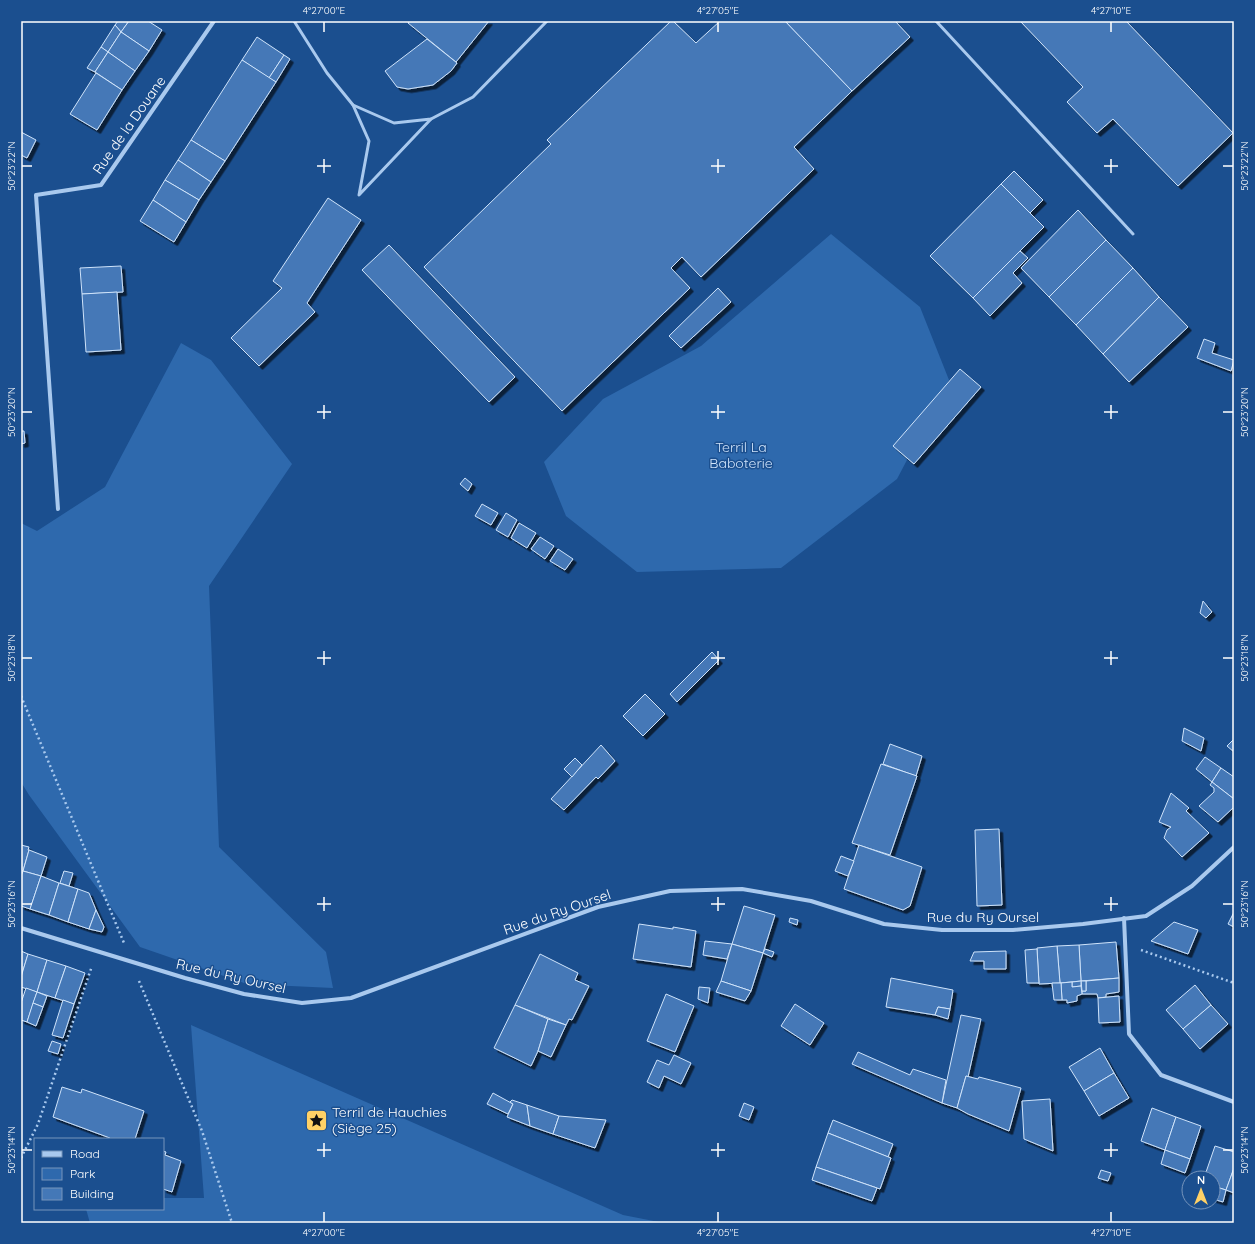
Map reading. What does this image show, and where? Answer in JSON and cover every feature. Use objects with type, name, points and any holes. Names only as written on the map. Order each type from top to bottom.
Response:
[{"type":"street","name":"Rue de la Douane","points":[[58,509],[36,195],[101,185],[214,21]]},
{"type":"street","name":"Rue du Ry Oursel","points":[[21,928],[185,978],[244,994],[302,1004],[351,998],[598,907],[670,892],[742,889],[811,901],[884,924],[942,930],[1013,930],[1146,916],[1192,886],[1234,847]]},
{"type":"street","points":[[1124,918],[1130,1034],[1162,1075],[1234,1102]]},
{"type":"lane","points":[[294,21],[327,73],[353,105],[369,140],[359,195],[431,119],[473,97],[547,21]]},
{"type":"lane","points":[[936,21],[1133,234]]},
{"type":"lane","points":[[353,105],[394,123],[431,119]]},
{"type":"path","points":[[21,696],[202,1132],[232,1223]]},
{"type":"path","points":[[1125,945],[1234,983]]},
{"type":"path","points":[[21,1158],[38,1124],[97,951]]},
{"type":"green space","name":"Terril La Baboterie","points":[[831,234],[920,307],[949,380],[897,479],[781,568],[637,572],[566,516],[544,462],[603,399],[701,346]]},
{"type":"green space","points":[[181,343],[211,360],[292,464],[209,586],[219,847],[326,952],[333,988],[247,984],[140,947],[21,782],[21,523],[37,531],[105,487]]},
{"type":"green space","name":"Terril de Hauchies (Siège 25)","points":[[191,1025],[623,1215],[664,1223],[90,1223],[86,1210],[164,1210],[164,1198],[204,1198]]},
{"type":"building","points":[[118,21],[129,21],[121,32],[115,25]]},
{"type":"building","points":[[129,21],[148,21],[162,30],[149,51],[121,32]]},
{"type":"building","points":[[409,21],[489,21],[456,62],[408,23]]},
{"type":"building","points":[[671,21],[673,21],[696,43],[720,21],[785,21],[852,91],[794,147],[814,169],[701,277],[682,257],[671,268],[690,288],[562,411],[424,267],[551,144],[547,140]]},
{"type":"building","points":[[785,21],[895,21],[910,37],[852,91]]},
{"type":"building","points":[[1020,21],[1126,21],[1233,133],[1178,186],[1113,119],[1097,133],[1067,102],[1083,87]]},
{"type":"building","points":[[115,25],[121,32],[108,52],[101,47]]},
{"type":"building","points":[[121,32],[149,51],[135,71],[108,52]]},
{"type":"building","points":[[257,37],[284,55],[269,78],[242,60]]},
{"type":"building","points":[[427,39],[457,63],[451,71],[433,85],[408,89],[397,87],[385,71]]},
{"type":"building","points":[[101,47],[108,52],[95,72],[87,68]]},
{"type":"building","points":[[108,52],[135,71],[122,90],[95,72]]},
{"type":"building","points":[[284,55],[290,59],[276,82],[269,78]]},
{"type":"building","points":[[242,60],[276,82],[225,161],[191,140]]},
{"type":"building","points":[[96,73],[122,90],[97,130],[70,114]]},
{"type":"building","points":[[21,132],[36,140],[27,158],[21,155]]},
{"type":"building","points":[[191,140],[225,161],[211,182],[178,160]]},
{"type":"building","points":[[178,160],[211,182],[199,200],[165,180]]},
{"type":"building","points":[[1014,171],[1043,200],[1030,213],[1001,184]]},
{"type":"building","points":[[165,180],[199,200],[186,222],[153,200]]},
{"type":"building","points":[[1001,184],[1044,227],[973,298],[930,256]]},
{"type":"building","points":[[328,198],[361,220],[307,303],[315,312],[259,366],[231,338],[282,288],[273,281]]},
{"type":"building","points":[[153,200],[186,222],[174,242],[140,221]]},
{"type":"building","points":[[1078,210],[1106,240],[1049,297],[1021,268]]},
{"type":"building","points":[[1106,240],[1133,268],[1076,325],[1049,297]]},
{"type":"building","points":[[389,245],[515,377],[489,402],[362,270]]},
{"type":"building","points":[[1020,251],[1028,258],[1013,273],[1022,283],[990,316],[973,298]]},
{"type":"building","points":[[121,266],[123,292],[82,294],[80,268]]},
{"type":"building","points":[[1133,268],[1159,297],[1103,354],[1076,325]]},
{"type":"building","points":[[718,288],[731,302],[681,348],[669,336]]},
{"type":"building","points":[[117,292],[121,350],[86,352],[82,294]]},
{"type":"building","points":[[1159,297],[1188,327],[1129,382],[1103,354]]},
{"type":"building","points":[[1204,339],[1215,343],[1212,353],[1234,360],[1231,371],[1197,358]]},
{"type":"building","points":[[960,369],[981,387],[914,464],[893,446]]},
{"type":"building","points":[[21,431],[24,431],[25,443],[21,444]]},
{"type":"building","points":[[465,478],[472,484],[468,491],[460,484]]},
{"type":"building","points":[[482,504],[498,513],[491,525],[475,516]]},
{"type":"building","points":[[506,513],[517,520],[508,537],[496,530]]},
{"type":"building","points":[[519,523],[536,533],[527,548],[511,538]]},
{"type":"building","points":[[540,537],[554,546],[545,559],[531,549]]},
{"type":"building","points":[[558,549],[573,559],[565,570],[550,561]]},
{"type":"building","points":[[1203,601],[1212,612],[1206,618],[1200,613]]},
{"type":"building","points":[[712,652],[719,660],[677,702],[670,694]]},
{"type":"building","points":[[645,694],[665,714],[643,736],[623,716]]},
{"type":"building","points":[[1184,728],[1204,738],[1201,751],[1182,741]]},
{"type":"building","points":[[1234,739],[1234,752],[1227,746]]},
{"type":"building","points":[[890,744],[922,756],[916,776],[883,764]]},
{"type":"building","points":[[601,745],[615,761],[598,779],[596,777],[564,810],[551,799]]},
{"type":"building","points":[[1205,757],[1221,768],[1212,782],[1196,769]]},
{"type":"building","points":[[575,758],[582,765],[572,777],[564,769]]},
{"type":"building","points":[[881,764],[917,776],[890,855],[852,843]]},
{"type":"building","points":[[1221,768],[1234,777],[1234,799],[1212,782]]},
{"type":"building","points":[[1212,782],[1234,799],[1234,807],[1218,822],[1199,806],[1214,792],[1214,788],[1210,785]]},
{"type":"building","points":[[1171,793],[1189,808],[1186,811],[1209,833],[1182,857],[1164,838],[1167,830],[1171,827],[1159,822]]},
{"type":"building","points":[[999,829],[1002,905],[977,906],[975,830]]},
{"type":"building","points":[[21,845],[29,847],[23,871],[21,870]]},
{"type":"building","points":[[859,845],[922,867],[910,906],[903,910],[844,889]]},
{"type":"building","points":[[29,850],[47,857],[41,876],[23,871]]},
{"type":"building","points":[[841,856],[854,861],[848,876],[835,871]]},
{"type":"building","points":[[23,871],[41,876],[30,909],[21,906],[21,876]]},
{"type":"building","points":[[64,871],[73,873],[69,886],[60,883]]},
{"type":"building","points":[[41,876],[59,883],[49,915],[30,909]]},
{"type":"building","points":[[59,883],[78,889],[68,922],[49,915]]},
{"type":"building","points":[[78,889],[89,893],[96,910],[89,929],[68,922]]},
{"type":"building","points":[[744,906],[775,915],[763,953],[732,944]]},
{"type":"building","points":[[96,910],[104,927],[102,932],[89,929]]},
{"type":"building","points":[[1234,912],[1234,927],[1228,924]]},
{"type":"building","points":[[790,918],[798,920],[797,925],[789,922]]},
{"type":"building","points":[[1174,922],[1198,930],[1188,954],[1151,941]]},
{"type":"building","points":[[639,924],[696,931],[691,967],[633,959]]},
{"type":"building","points":[[705,941],[732,944],[727,959],[703,955]]},
{"type":"building","points":[[1116,942],[1119,978],[1081,981],[1079,945]]},
{"type":"building","points":[[732,944],[763,953],[751,991],[721,981]]},
{"type":"building","points":[[1079,945],[1081,981],[1060,983],[1057,946]]},
{"type":"building","points":[[1057,946],[1060,983],[1039,984],[1037,948]]},
{"type":"building","points":[[765,949],[774,952],[772,957],[763,953]]},
{"type":"building","points":[[1037,949],[1039,983],[1027,983],[1025,950]]},
{"type":"building","points":[[21,951],[28,954],[21,977]]},
{"type":"building","points":[[1006,951],[1006,969],[984,969],[984,961],[970,961],[974,952]]},
{"type":"building","points":[[28,954],[47,960],[37,992],[21,987],[21,977]]},
{"type":"building","points":[[540,954],[578,973],[575,980],[589,986],[572,1020],[569,1019],[566,1025],[515,1005]]},
{"type":"building","points":[[47,960],[66,966],[55,998],[37,992]]},
{"type":"building","points":[[66,966],[85,973],[74,1004],[55,998]]},
{"type":"building","points":[[891,978],[953,990],[950,1009],[938,1007],[935,1015],[886,1007]]},
{"type":"building","points":[[1119,978],[1119,992],[1106,994],[1106,997],[1098,998],[1097,994],[1082,994],[1082,991],[1086,991],[1086,981]]},
{"type":"building","points":[[721,981],[751,991],[745,1001],[716,992]]},
{"type":"building","points":[[1081,981],[1086,981],[1086,991],[1082,991]]},
{"type":"building","points":[[1081,981],[1081,986],[1072,987],[1072,982]]},
{"type":"building","points":[[1072,982],[1072,987],[1081,986],[1082,994],[1077,996],[1077,1001],[1067,1003],[1067,1000],[1062,1000],[1061,983]]},
{"type":"building","points":[[1052,983],[1061,983],[1062,1000],[1054,1000]]},
{"type":"building","points":[[1195,985],[1211,1005],[1183,1029],[1166,1010]]},
{"type":"building","points":[[699,987],[710,988],[708,1003],[698,999]]},
{"type":"building","points":[[26,988],[37,992],[27,1022],[21,1020],[21,1003]]},
{"type":"building","points":[[37,992],[47,996],[43,1007],[33,1003]]},
{"type":"building","points":[[666,994],[694,1006],[675,1052],[647,1041]]},
{"type":"building","points":[[1119,996],[1120,1022],[1099,1023],[1098,998]]},
{"type":"building","points":[[63,1000],[74,1004],[63,1038],[52,1035]]},
{"type":"building","points":[[33,1003],[43,1007],[36,1026],[27,1022]]},
{"type":"building","points":[[795,1004],[824,1023],[810,1045],[781,1026]]},
{"type":"building","points":[[515,1005],[548,1019],[538,1051],[531,1066],[494,1048]]},
{"type":"building","points":[[1211,1005],[1228,1024],[1200,1049],[1183,1029]]},
{"type":"building","points":[[938,1007],[950,1009],[948,1019],[935,1015]]},
{"type":"building","points":[[961,1015],[981,1019],[968,1077],[966,1076],[957,1108],[942,1103]]},
{"type":"building","points":[[548,1019],[566,1025],[551,1057],[538,1051]]},
{"type":"building","points":[[52,1041],[61,1044],[58,1054],[48,1051]]},
{"type":"building","points":[[1100,1048],[1114,1073],[1084,1091],[1069,1067]]},
{"type":"building","points":[[858,1052],[910,1075],[913,1069],[946,1080],[942,1103],[852,1064]]},
{"type":"building","points":[[674,1055],[691,1063],[681,1084],[664,1076],[659,1088],[647,1082],[657,1060],[669,1065]]},
{"type":"building","points":[[1114,1073],[1129,1098],[1099,1116],[1084,1091]]},
{"type":"building","points":[[966,1076],[978,1079],[979,1077],[1021,1088],[1009,1131],[957,1108]]},
{"type":"building","points":[[62,1087],[81,1093],[82,1089],[144,1111],[135,1138],[110,1138],[53,1117]]},
{"type":"building","points":[[493,1093],[513,1104],[508,1114],[487,1104]]},
{"type":"building","points":[[1050,1099],[1053,1151],[1024,1139],[1022,1101]]},
{"type":"building","points":[[512,1100],[527,1105],[530,1126],[507,1117],[513,1104],[510,1102]]},
{"type":"building","points":[[744,1103],[754,1107],[749,1120],[739,1116]]},
{"type":"building","points":[[527,1105],[559,1116],[553,1134],[530,1126]]},
{"type":"building","points":[[1152,1108],[1176,1117],[1165,1150],[1141,1141]]},
{"type":"building","points":[[559,1116],[606,1120],[595,1148],[553,1134]]},
{"type":"building","points":[[1176,1117],[1201,1126],[1190,1159],[1165,1150]]},
{"type":"building","points":[[833,1120],[893,1144],[888,1157],[828,1133]]},
{"type":"building","points":[[828,1133],[891,1158],[880,1189],[816,1167]]},
{"type":"building","points":[[1215,1146],[1234,1152],[1234,1168],[1226,1190],[1221,1188],[1221,1170],[1207,1170]]},
{"type":"building","points":[[1165,1150],[1190,1159],[1186,1170],[1181,1170],[1181,1172],[1161,1164]]},
{"type":"building","points":[[164,1151],[166,1152],[165,1155],[181,1161],[172,1192],[164,1189]]},
{"type":"building","points":[[816,1167],[877,1188],[872,1201],[812,1180]]},
{"type":"building","points":[[1234,1168],[1234,1193],[1226,1190]]},
{"type":"building","points":[[1101,1170],[1111,1173],[1108,1181],[1098,1178]]},
{"type":"building","points":[[1221,1188],[1226,1190],[1223,1202],[1221,1201]]},
{"type":"place","name":"Terril de Hauchies (Siège 25)","points":[[316,1120]]}]
